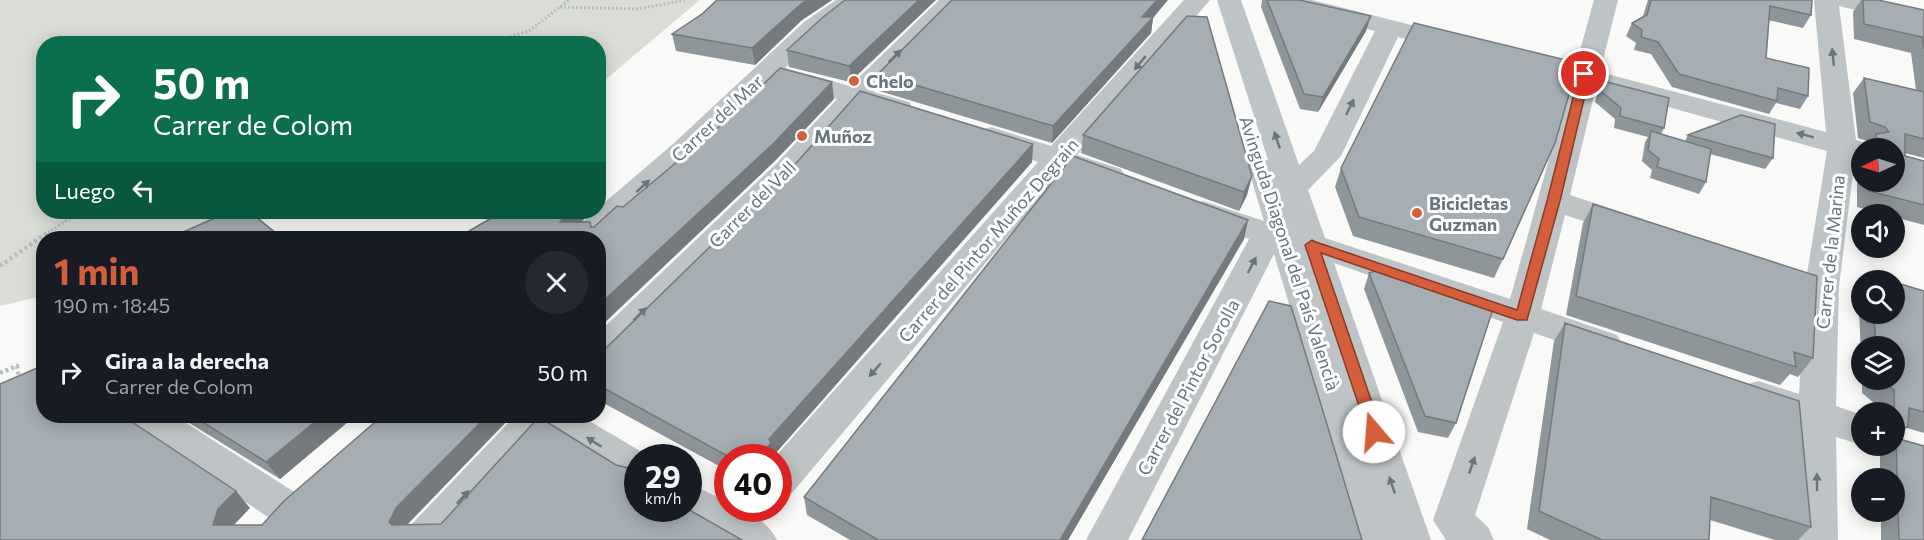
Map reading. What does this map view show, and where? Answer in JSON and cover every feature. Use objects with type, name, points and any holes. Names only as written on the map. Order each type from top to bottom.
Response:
[{"type":"street","name":"Carrer del Mar","points":[[606,218],[768,71],[813,27],[852,0]]},
{"type":"street","name":"Carrer del Vall","points":[[606,348],[788,170],[856,95],[953,0]]},
{"type":"street","name":"Carrer del Pintor Muñoz Degrain","points":[[792,465],[1178,19],[1198,0]]},
{"type":"street","name":"Avinguda Diagonal del País Valencià","points":[[1210,0],[1288,239],[1398,533]]},
{"type":"street","name":"Avinguda Diagonal del País Valencià","points":[[1229,0],[1293,188],[1288,239]]},
{"type":"street","points":[[1282,0],[1473,48]]},
{"type":"street","points":[[1398,533],[1463,530],[1554,201],[1584,74],[1606,0]]},
{"type":"street","name":"Carrer de la Marina","points":[[1826,0],[1851,142]]},
{"type":"street","points":[[1846,0],[1924,19]]},
{"type":"street","points":[[1908,0],[1924,4]]},
{"type":"street","points":[[1293,188],[1326,156],[1390,26]]},
{"type":"street","points":[[1506,56],[1584,74],[1851,148]]},
{"type":"street","points":[[768,71],[924,116]]},
{"type":"street","points":[[958,126],[1060,158],[1135,186]]},
{"type":"street","name":"Carrer de la Marina","points":[[1817,540],[1817,415],[1822,286],[1851,153]]},
{"type":"street","points":[[1554,201],[1654,233]]},
{"type":"street","points":[[1178,202],[1636,354]]},
{"type":"street","name":"Carrer del Mar","points":[[592,231],[605,219]]},
{"type":"street","name":"Carrer del Pintor Sorolla","points":[[1107,540],[1288,239]]},
{"type":"street","points":[[1789,275],[1822,286]]},
{"type":"street","points":[[1726,385],[1851,426]]},
{"type":"street","points":[[157,423],[283,506]]},
{"type":"street","points":[[424,540],[532,423]]},
{"type":"street","points":[[563,423],[624,460]]},
{"type":"street","points":[[702,508],[744,530]]},
{"type":"path","points":[[513,36],[530,31],[569,0]]},
{"type":"path","points":[[560,7],[637,9],[686,0]]},
{"type":"path","points":[[52,231],[71,219]]},
{"type":"path","points":[[0,266],[36,242]]},
{"type":"path","points":[[0,373],[17,366],[19,384]]},
{"type":"shaded area","points":[[0,0],[700,0],[606,79],[606,36],[36,36],[36,219],[235,219],[210,231],[36,231],[36,298],[0,306]]},
{"type":"building","points":[[717,0],[807,0],[752,48],[672,34],[702,14]]},
{"type":"building","points":[[845,0],[919,0],[849,66],[787,50],[822,18]]},
{"type":"building","points":[[952,0],[1157,0],[1142,17],[1153,17],[1053,126],[878,74]]},
{"type":"building","points":[[1267,0],[1299,0],[1371,16],[1323,97],[1304,94]]},
{"type":"building","points":[[1651,0],[1812,0],[1811,15],[1770,6],[1766,58],[1809,68],[1808,96],[1778,88],[1777,101],[1679,74],[1658,42],[1641,37],[1642,30],[1632,23],[1647,15]]},
{"type":"building","points":[[1863,0],[1878,0],[1924,10],[1924,49],[1922,37],[1864,24]]},
{"type":"building","points":[[1187,16],[1207,17],[1252,176],[1244,192],[1083,135]]},
{"type":"building","points":[[1414,23],[1578,63],[1555,143],[1503,259],[1359,217],[1341,168]]},
{"type":"building","points":[[780,68],[832,82],[773,144],[606,299],[606,231],[469,231],[490,219],[563,219],[560,222],[590,222],[591,227],[594,227],[606,219],[606,216],[617,206],[623,207],[727,120]]},
{"type":"building","points":[[1864,78],[1924,92],[1924,139],[1905,134],[1905,138],[1876,138],[1876,134],[1889,132],[1885,127],[1870,122]]},
{"type":"building","points":[[1603,81],[1669,98],[1664,128],[1620,116],[1621,108],[1601,91]]},
{"type":"building","points":[[860,91],[1033,144],[769,439],[770,444],[714,444],[714,449],[606,389],[606,348],[798,161]]},
{"type":"building","points":[[1741,115],[1775,124],[1773,158],[1688,135]]},
{"type":"building","points":[[1651,131],[1711,149],[1706,182],[1657,167],[1659,159],[1648,150]]},
{"type":"building","points":[[1073,156],[1248,220],[1060,540],[878,540],[804,497]]},
{"type":"building","points":[[1905,156],[1924,161],[1924,205],[1873,192],[1905,192]]},
{"type":"building","points":[[1593,204],[1817,276],[1813,358],[1794,352],[1796,367],[1576,296]]},
{"type":"building","points":[[212,219],[259,219],[273,231],[186,231]]},
{"type":"building","points":[[1389,267],[1486,300],[1493,309],[1456,423],[1425,416],[1369,273]]},
{"type":"building","points":[[1905,285],[1924,291],[1924,412],[1909,408],[1908,427],[1905,427],[1905,402],[1894,402],[1894,390],[1905,390],[1905,336],[1875,336],[1875,324],[1905,324]]},
{"type":"building","points":[[1269,301],[1291,306],[1362,540],[1142,540]]},
{"type":"building","points":[[1565,323],[1799,401],[1811,527],[1711,497],[1709,540],[1602,540],[1539,511]]},
{"type":"building","points":[[36,368],[36,423],[134,423],[236,491],[218,509],[213,525],[262,525],[284,501],[374,423],[480,423],[396,508],[389,522],[392,525],[441,524],[534,423],[549,423],[616,465],[624,467],[624,522],[702,522],[702,517],[742,540],[0,540],[0,384]]},
{"type":"building","points":[[204,423],[313,423],[266,462]]},
{"type":"building","points":[[1905,441],[1924,446],[1924,540],[1899,540],[1898,522],[1905,522],[1905,468],[1897,468],[1897,456],[1905,456]]},
{"type":"place","name":"Chelo","points":[[854,81]]},
{"type":"place","name":"Muñoz","points":[[802,136]]},
{"type":"place","name":"Bicicletas Guzman","points":[[1417,213]]},
{"type":"route","points":[[1374,432],[1312,245],[1522,317],[1554,201],[1584,74]]}]
